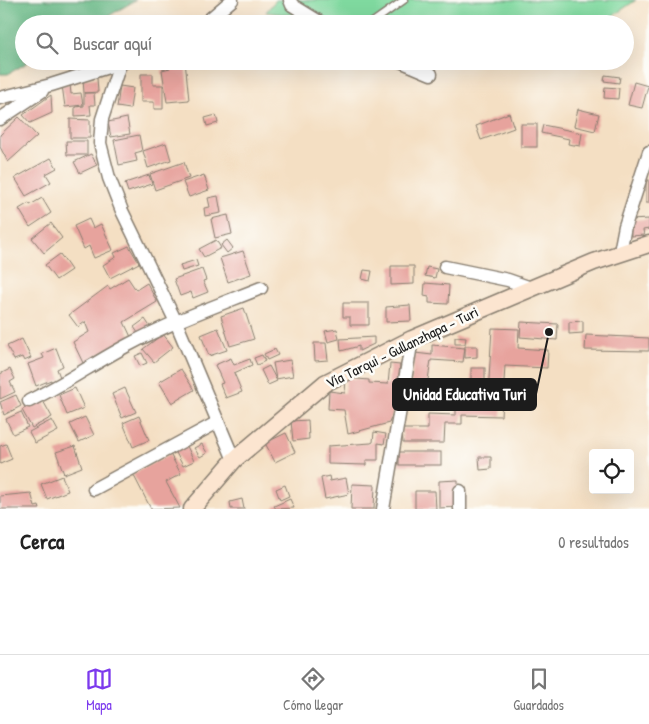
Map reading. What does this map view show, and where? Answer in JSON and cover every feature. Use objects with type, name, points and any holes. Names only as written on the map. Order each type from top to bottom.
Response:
[{"type":"main road","name":"Vía Tarqui - Gullanzhapa - Turi","points":[[192,509],[234,460],[324,382],[412,339],[531,288],[620,252],[649,244]]},
{"type":"street","points":[[214,15],[232,0]]},
{"type":"street","points":[[290,0],[292,5],[309,15]]},
{"type":"street","points":[[0,98],[100,70]]},
{"type":"street","points":[[120,70],[102,119],[100,144],[109,178],[122,210],[176,322],[234,460]]},
{"type":"street","points":[[421,70],[431,74]]},
{"type":"street","points":[[0,119],[51,85]]},
{"type":"street","points":[[620,252],[625,226],[649,152]]},
{"type":"street","points":[[445,267],[508,280],[531,288]]},
{"type":"street","points":[[29,401],[53,390],[128,345],[176,322],[261,288]]},
{"type":"street","points":[[383,509],[412,339]]},
{"type":"street","points":[[94,489],[218,422]]},
{"type":"street","points":[[460,491],[460,509]]},
{"type":"lane","points":[[383,15],[404,0]]},
{"type":"green space","points":[[0,0],[136,0],[110,15],[15,15],[15,70],[8,74],[0,74]]},
{"type":"green space","points":[[276,0],[636,0],[614,15],[290,15],[266,12]]},
{"type":"building","points":[[162,70],[186,70],[189,100],[167,102]]},
{"type":"building","points":[[141,74],[153,74],[153,85],[163,85],[163,109],[154,109],[154,102],[141,102]]},
{"type":"building","points":[[605,75],[620,77],[619,83],[604,81]]},
{"type":"building","points":[[97,78],[98,92],[84,93],[83,79]]},
{"type":"building","points":[[634,82],[648,86],[642,108],[628,105]]},
{"type":"building","points":[[70,84],[71,94],[81,93],[83,105],[65,107],[62,85]]},
{"type":"building","points":[[120,86],[133,88],[130,109],[117,107]]},
{"type":"building","points":[[605,87],[619,88],[618,99],[604,98]]},
{"type":"building","points":[[84,93],[94,93],[95,105],[90,105],[91,115],[75,116],[75,107],[84,106]]},
{"type":"building","points":[[51,95],[52,113],[30,123],[23,115]]},
{"type":"building","points":[[578,109],[599,114],[595,131],[574,126]]},
{"type":"building","points":[[509,113],[514,128],[481,140],[476,126]]},
{"type":"building","points":[[216,115],[218,123],[207,126],[205,118]]},
{"type":"building","points":[[19,117],[37,136],[8,162],[0,147],[0,135]]},
{"type":"building","points":[[127,118],[130,134],[111,137],[108,122]]},
{"type":"building","points":[[70,119],[90,120],[90,138],[70,138]]},
{"type":"building","points":[[521,124],[537,124],[537,147],[521,147]]},
{"type":"building","points":[[543,125],[582,133],[580,146],[568,144],[569,139],[541,133]]},
{"type":"building","points":[[139,135],[142,151],[135,153],[137,161],[119,165],[114,140]]},
{"type":"building","points":[[66,141],[87,141],[87,155],[67,155]]},
{"type":"building","points":[[166,143],[171,160],[148,168],[143,151]]},
{"type":"building","points":[[91,154],[97,165],[80,173],[74,162]]},
{"type":"building","points":[[51,158],[57,168],[46,174],[51,182],[26,196],[15,178]]},
{"type":"building","points":[[184,162],[189,178],[155,190],[150,174]]},
{"type":"building","points":[[149,175],[152,184],[128,192],[125,183]]},
{"type":"building","points":[[204,175],[209,190],[189,197],[183,182]]},
{"type":"building","points":[[646,180],[649,180],[649,203],[646,203]]},
{"type":"building","points":[[218,196],[221,213],[205,216],[204,208],[210,207],[208,198]]},
{"type":"building","points":[[42,198],[51,213],[30,227],[19,209]]},
{"type":"building","points":[[228,215],[232,234],[215,238],[211,219]]},
{"type":"building","points":[[89,219],[93,228],[101,224],[113,250],[94,258],[89,246],[84,249],[74,226]]},
{"type":"building","points":[[649,219],[649,229],[643,230],[644,235],[631,236],[630,220]]},
{"type":"building","points":[[51,223],[62,238],[44,253],[32,238]]},
{"type":"building","points":[[216,240],[221,248],[204,257],[199,249]]},
{"type":"building","points":[[227,240],[233,248],[227,253],[221,245]]},
{"type":"building","points":[[129,246],[139,263],[110,278],[103,265],[116,257],[114,253]]},
{"type":"building","points":[[243,251],[251,274],[228,282],[220,258]]},
{"type":"building","points":[[60,254],[71,270],[56,280],[45,265]]},
{"type":"building","points":[[196,260],[198,266],[182,271],[180,265]]},
{"type":"building","points":[[391,266],[414,266],[414,284],[391,285]]},
{"type":"building","points":[[427,267],[437,269],[435,278],[425,276]]},
{"type":"building","points":[[202,269],[206,280],[203,281],[208,292],[193,298],[191,292],[180,296],[174,279]]},
{"type":"building","points":[[364,270],[372,271],[370,281],[362,279]]},
{"type":"building","points":[[128,278],[136,290],[147,283],[157,302],[124,322],[131,337],[83,363],[73,342],[89,332],[85,322],[78,327],[69,315],[108,286],[110,289]]},
{"type":"building","points":[[425,283],[449,285],[448,304],[429,303],[429,297],[424,296]]},
{"type":"building","points":[[343,303],[369,303],[369,325],[350,325],[350,317],[343,317]]},
{"type":"building","points":[[410,305],[411,321],[386,322],[386,307]]},
{"type":"building","points":[[244,308],[254,339],[230,346],[221,316]]},
{"type":"building","points":[[145,319],[151,328],[140,336],[134,327]]},
{"type":"building","points":[[583,321],[583,333],[569,334],[569,322]]},
{"type":"building","points":[[521,322],[558,324],[557,340],[520,337]]},
{"type":"building","points":[[218,328],[227,350],[209,356],[201,335]]},
{"type":"building","points":[[492,328],[519,329],[518,348],[548,350],[547,368],[505,366],[503,397],[488,396]]},
{"type":"building","points":[[337,329],[339,339],[328,342],[325,331]]},
{"type":"building","points":[[163,334],[173,347],[154,362],[143,349]]},
{"type":"building","points":[[586,335],[649,338],[649,351],[585,350]]},
{"type":"building","points":[[374,337],[374,344],[359,351],[359,346],[341,351],[340,339]]},
{"type":"building","points":[[455,337],[466,338],[465,344],[455,344]]},
{"type":"building","points":[[22,339],[31,358],[24,361],[22,357],[14,360],[7,346]]},
{"type":"building","points":[[314,343],[326,343],[328,360],[315,361]]},
{"type":"building","points":[[432,345],[465,348],[463,362],[431,360],[425,400],[409,398],[415,353],[432,355]]},
{"type":"building","points":[[465,346],[477,346],[477,357],[465,358]]},
{"type":"building","points":[[56,348],[63,366],[57,369],[61,380],[52,384],[51,380],[36,386],[28,364],[44,358],[42,354]]},
{"type":"building","points":[[275,349],[278,355],[267,360],[264,354]]},
{"type":"building","points":[[142,353],[147,363],[140,366],[135,356]]},
{"type":"building","points":[[262,355],[265,361],[257,365],[254,358]]},
{"type":"building","points":[[231,358],[234,365],[250,359],[252,365],[234,373],[242,392],[226,398],[220,384],[223,383],[215,365]]},
{"type":"building","points":[[290,360],[293,376],[276,379],[273,363]]},
{"type":"building","points":[[390,364],[400,365],[396,405],[389,423],[348,434],[344,410],[328,409],[329,391],[345,393],[346,378],[369,380],[369,383],[388,384]]},
{"type":"building","points":[[269,366],[277,381],[268,385],[261,370]]},
{"type":"building","points":[[471,368],[485,368],[485,399],[471,399]]},
{"type":"building","points":[[10,369],[15,379],[10,382],[15,392],[0,399],[0,374]]},
{"type":"building","points":[[181,369],[194,390],[172,403],[159,382]]},
{"type":"building","points":[[75,388],[84,408],[67,415],[59,395]]},
{"type":"building","points":[[125,388],[136,412],[122,418],[112,394]]},
{"type":"building","points":[[16,395],[21,406],[4,415],[0,402]]},
{"type":"building","points":[[42,399],[52,417],[32,428],[22,410]]},
{"type":"building","points":[[456,399],[502,401],[501,416],[462,415],[462,424],[445,424],[444,443],[403,443],[402,429],[428,429],[428,414],[456,415]]},
{"type":"building","points":[[21,412],[28,427],[13,434],[6,419]]},
{"type":"building","points":[[139,416],[149,440],[133,447],[123,423]]},
{"type":"building","points":[[85,417],[94,435],[79,442],[70,424]]},
{"type":"building","points":[[52,420],[58,431],[35,443],[29,432]]},
{"type":"building","points":[[308,420],[309,439],[293,441],[291,421]]},
{"type":"building","points":[[374,432],[386,434],[384,444],[378,443],[378,460],[366,460],[366,465],[328,464],[328,446],[371,443],[373,442]]},
{"type":"building","points":[[286,433],[295,452],[275,462],[265,443]]},
{"type":"building","points":[[6,444],[12,459],[0,464],[0,446]]},
{"type":"building","points":[[186,444],[194,461],[183,466],[174,449]]},
{"type":"building","points":[[202,444],[207,453],[200,457],[194,448]]},
{"type":"building","points":[[75,446],[82,467],[64,474],[56,452]]},
{"type":"building","points":[[399,452],[441,452],[441,465],[399,465]]},
{"type":"building","points":[[170,454],[181,474],[166,482],[180,508],[151,509],[133,474]]},
{"type":"building","points":[[479,457],[491,457],[491,469],[480,470]]},
{"type":"building","points":[[62,476],[68,491],[47,499],[41,484]]},
{"type":"building","points":[[329,476],[330,481],[346,478],[349,494],[325,499],[321,478]]},
{"type":"building","points":[[458,480],[458,507],[439,508],[439,481]]},
{"type":"building","points":[[352,484],[375,485],[374,509],[351,509]]},
{"type":"building","points":[[285,485],[289,496],[280,500],[276,489]]},
{"type":"building","points":[[415,491],[435,491],[436,509],[415,509]]},
{"type":"building","points":[[31,493],[35,507],[39,506],[40,509],[0,509],[0,496]]},
{"type":"building","points":[[242,499],[244,509],[231,509],[230,502]]},
{"type":"building","points":[[290,499],[294,508],[276,509],[274,506]]},
{"type":"place","name":"Unidad Educativa Turi","points":[[549,332]]}]
